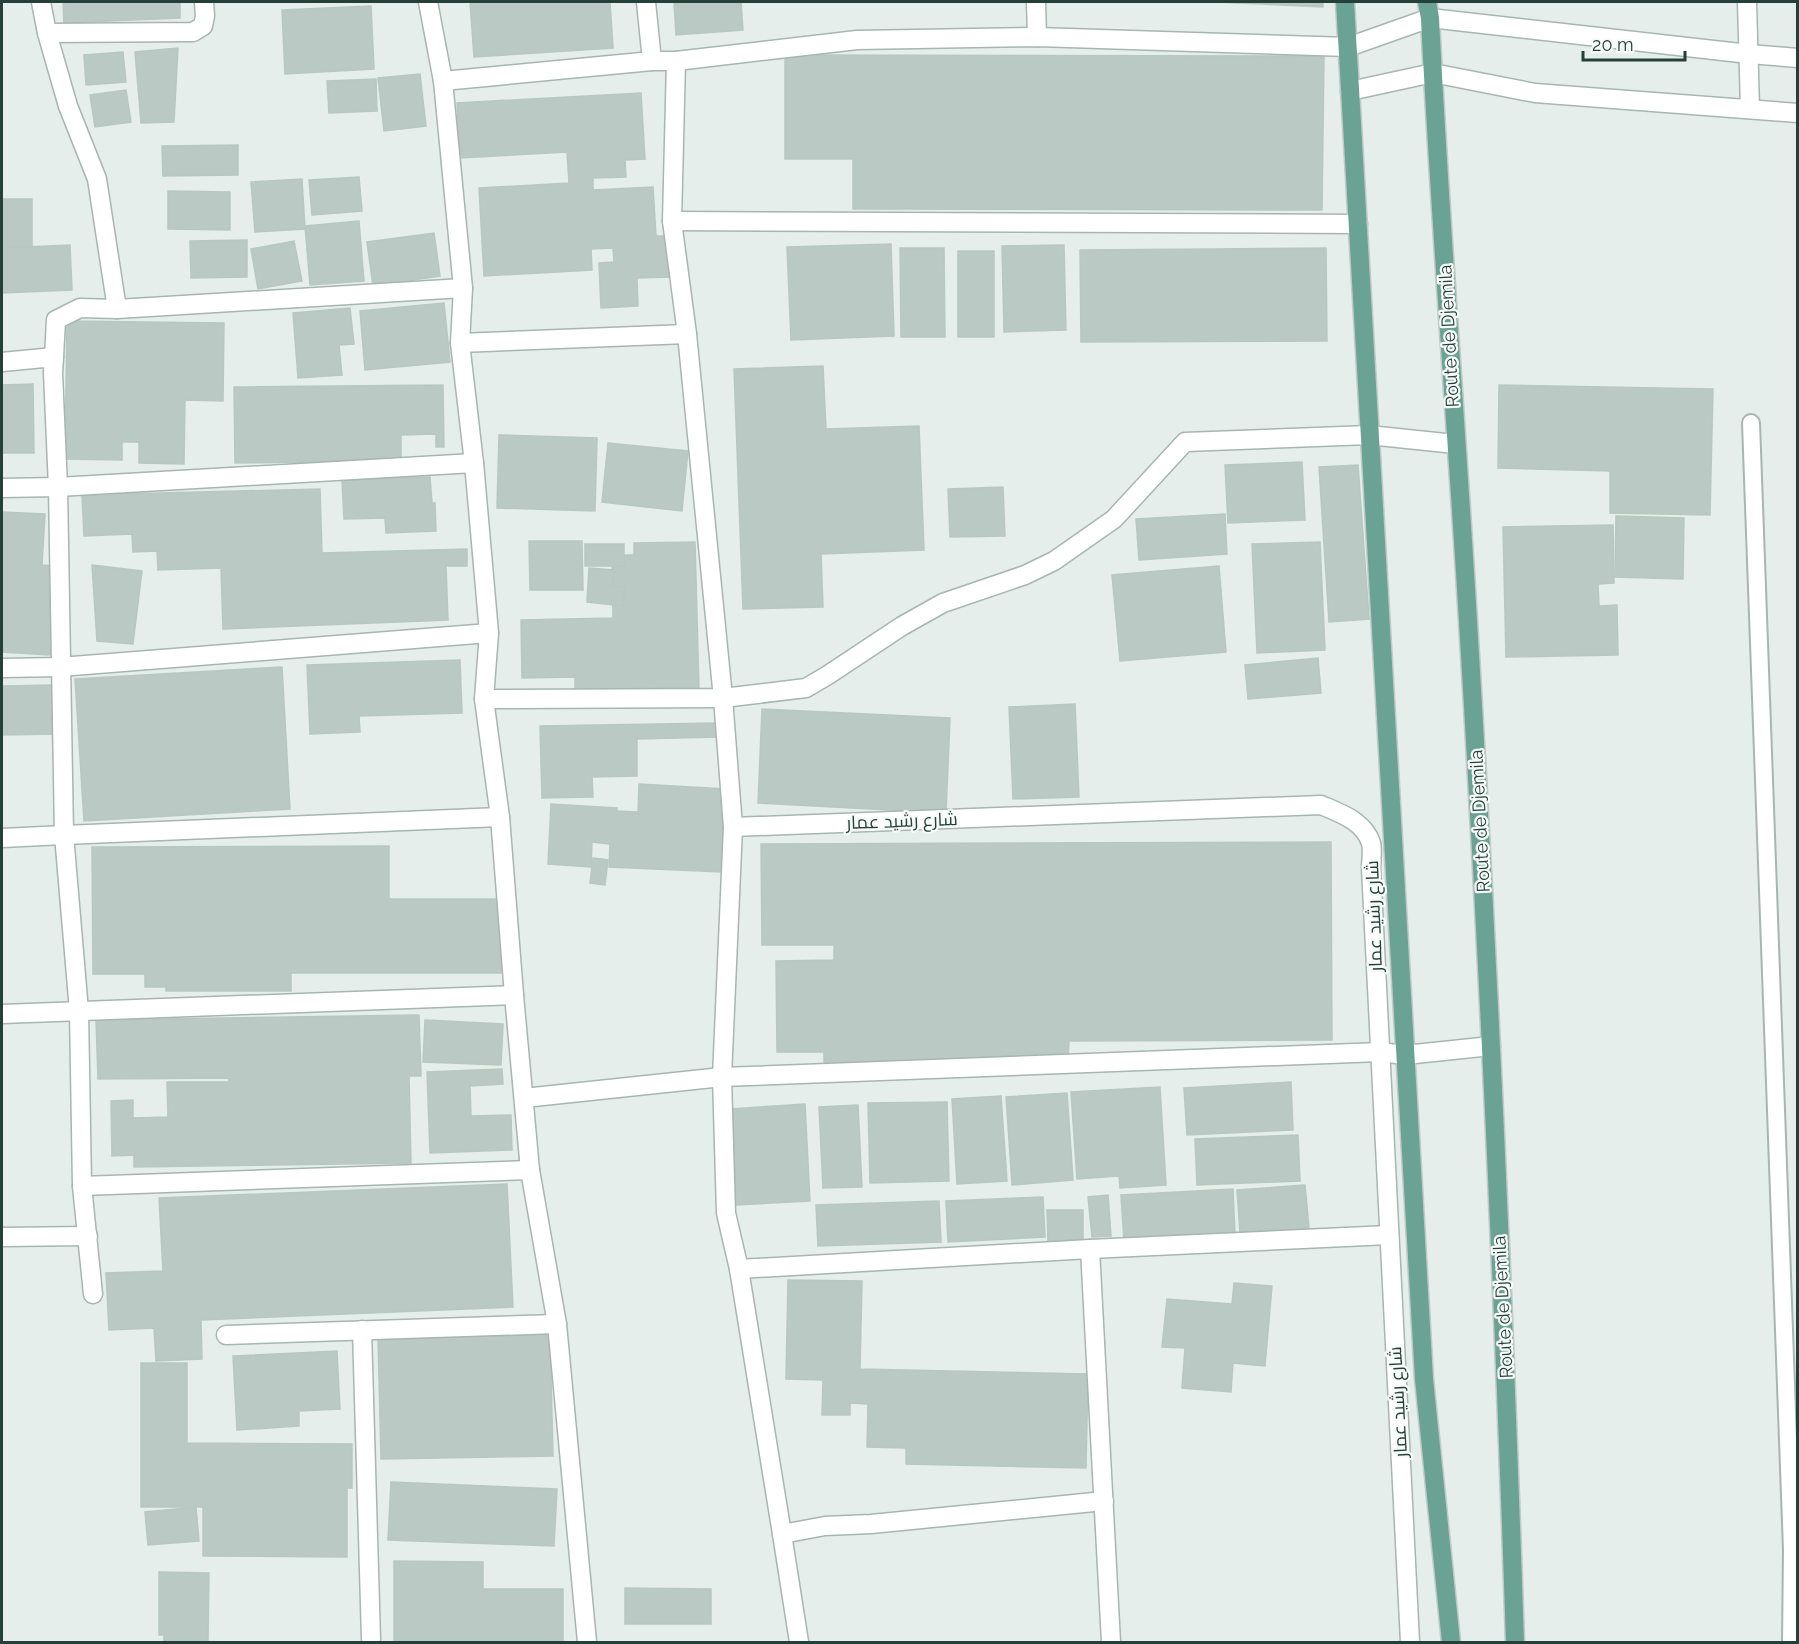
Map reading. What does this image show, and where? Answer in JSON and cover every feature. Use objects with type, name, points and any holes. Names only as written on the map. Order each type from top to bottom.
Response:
[{"type":"main road","points":[[1345,2],[1424,1379],[1451,1642]]},
{"type":"main road","name":"Route de Djemila","points":[[1429,10],[1455,444],[1469,634],[1491,1046],[1506,1349],[1515,1642]]},
{"type":"street","points":[[41,2],[47,33],[68,106],[97,179],[117,309]]},
{"type":"street","points":[[47,33],[193,32],[203,26],[204,2]]},
{"type":"street","points":[[428,2],[443,81],[463,288],[460,343],[474,463],[489,633],[484,699],[500,817],[530,1170],[557,1324],[587,1642]]},
{"type":"street","points":[[646,2],[652,61]]},
{"type":"street","points":[[1036,2],[1036,36]]},
{"type":"street","points":[[1747,2],[1750,109]]},
{"type":"street","points":[[443,81],[652,61],[676,61],[856,40],[1036,36],[1348,47],[1429,10],[1749,54],[1797,58]]},
{"type":"street","points":[[676,61],[672,221],[687,334],[723,698],[733,827],[722,1077],[726,1213],[739,1269],[799,1642]]},
{"type":"street","points":[[1350,91],[1433,73],[1535,93],[1797,113]]},
{"type":"street","points":[[672,221],[1358,224]]},
{"type":"street","points":[[93,1294],[82,1186],[79,1011],[64,835],[58,488],[52,373],[56,320],[80,308],[117,309],[463,288]]},
{"type":"street","points":[[460,343],[687,334]]},
{"type":"street","points":[[2,362],[54,357]]},
{"type":"street","points":[[484,699],[723,698],[806,688],[902,626],[943,603],[1025,575],[1054,561],[1114,519],[1185,442],[1369,435],[1455,444]]},
{"type":"street","points":[[2,488],[58,488],[474,463]]},
{"type":"street","points":[[2,668],[60,667],[489,633]]},
{"type":"street","name":"شارع رشيد عمار","points":[[733,827],[1321,805],[1349,816],[1363,829],[1371,843],[1410,1642]]},
{"type":"street","points":[[2,838],[500,817]]},
{"type":"street","points":[[2,1014],[514,995]]},
{"type":"street","points":[[524,1098],[722,1077],[1380,1052],[1405,1055],[1491,1046]]},
{"type":"street","points":[[82,1186],[530,1170]]},
{"type":"street","points":[[739,1269],[1389,1235]]},
{"type":"street","points":[[2,1237],[88,1236]]},
{"type":"street","points":[[1090,1249],[1111,1642]]},
{"type":"street","points":[[226,1335],[557,1324]]},
{"type":"street","points":[[362,1330],[371,1639]]},
{"type":"street","points":[[782,1534],[825,1526],[871,1524],[1104,1501]]},
{"type":"lane","points":[[1751,423],[1795,1550],[1791,1642]]},
{"type":"building","points":[[63,2],[180,2],[180,18],[64,23]]},
{"type":"building","points":[[470,2],[610,2],[613,48],[474,57]]},
{"type":"building","points":[[674,2],[741,2],[743,30],[676,35]]},
{"type":"building","points":[[1216,2],[1323,2],[1323,7]]},
{"type":"building","points":[[371,6],[374,69],[285,74],[282,10]]},
{"type":"building","points":[[178,48],[174,122],[141,123],[135,52]]},
{"type":"building","points":[[123,52],[126,82],[86,85],[84,55]]},
{"type":"building","points":[[785,55],[1324,56],[1322,210],[853,209],[853,159],[785,159]]},
{"type":"building","points":[[420,74],[426,126],[384,131],[378,78]]},
{"type":"building","points":[[376,79],[377,111],[329,113],[327,81]]},
{"type":"building","points":[[126,90],[131,122],[95,127],[90,95]]},
{"type":"building","points":[[641,93],[645,159],[625,160],[626,177],[593,178],[593,190],[653,187],[656,236],[667,236],[670,277],[637,278],[638,306],[601,308],[599,263],[614,262],[613,248],[591,249],[592,270],[484,276],[479,188],[569,183],[567,152],[460,158],[457,103]]},
{"type":"building","points":[[238,145],[238,175],[163,176],[162,146]]},
{"type":"building","points":[[359,177],[362,211],[312,215],[309,180]]},
{"type":"building","points":[[302,179],[305,229],[255,232],[251,182]]},
{"type":"building","points":[[168,191],[230,192],[230,230],[168,229]]},
{"type":"building","points":[[2,199],[32,199],[32,248],[2,248]]},
{"type":"building","points":[[359,221],[364,281],[310,285],[305,226]]},
{"type":"building","points":[[434,233],[440,276],[373,286],[367,242]]},
{"type":"building","points":[[247,240],[247,277],[191,278],[190,241]]},
{"type":"building","points":[[294,241],[302,281],[258,289],[251,249]]},
{"type":"building","points":[[891,244],[894,336],[791,340],[787,247]]},
{"type":"building","points":[[70,245],[72,290],[2,293],[2,248]]},
{"type":"building","points":[[1064,245],[1066,330],[1004,332],[1002,246]]},
{"type":"building","points":[[900,248],[944,248],[945,337],[901,337]]},
{"type":"building","points":[[1326,248],[1327,341],[1081,342],[1080,250]]},
{"type":"building","points":[[958,251],[994,251],[994,337],[958,337]]},
{"type":"building","points":[[444,303],[450,362],[365,370],[360,311]]},
{"type":"building","points":[[350,308],[354,344],[339,345],[342,375],[298,378],[293,313]]},
{"type":"building","points":[[67,321],[224,323],[223,401],[185,400],[184,464],[139,463],[139,442],[122,442],[122,460],[65,459]]},
{"type":"building","points":[[823,366],[826,429],[919,426],[924,550],[821,554],[823,607],[743,609],[734,369]]},
{"type":"building","points":[[33,384],[34,453],[2,453],[2,385]]},
{"type":"building","points":[[443,385],[444,447],[436,447],[436,434],[401,435],[401,461],[235,463],[234,387]]},
{"type":"building","points":[[1499,385],[1713,389],[1710,515],[1610,513],[1610,471],[1498,468]]},
{"type":"building","points":[[499,435],[597,438],[595,511],[497,508]]},
{"type":"building","points":[[608,443],[688,451],[682,511],[602,502]]},
{"type":"building","points":[[1302,462],[1305,520],[1228,523],[1225,465]]},
{"type":"building","points":[[1358,465],[1369,619],[1329,622],[1319,467]]},
{"type":"building","points":[[430,477],[432,503],[435,503],[436,531],[386,533],[385,518],[344,519],[342,480]]},
{"type":"building","points":[[1003,487],[1005,536],[950,537],[948,489]]},
{"type":"building","points":[[320,489],[322,553],[467,549],[467,566],[446,566],[448,620],[223,629],[221,568],[158,570],[157,551],[133,552],[132,534],[84,536],[82,495]]},
{"type":"building","points":[[2,512],[45,514],[42,565],[55,566],[50,655],[2,652]]},
{"type":"building","points":[[1225,514],[1227,554],[1139,560],[1136,519]]},
{"type":"building","points":[[1616,516],[1684,518],[1683,579],[1615,577]]},
{"type":"building","points":[[1613,525],[1614,583],[1598,584],[1599,606],[1617,605],[1618,655],[1506,657],[1503,527]]},
{"type":"building","points":[[529,541],[582,541],[583,590],[530,590]]},
{"type":"building","points":[[695,542],[699,689],[575,691],[575,677],[522,678],[521,620],[613,618],[612,555],[634,555],[634,543]]},
{"type":"building","points":[[1320,542],[1325,650],[1257,653],[1252,544]]},
{"type":"building","points":[[585,544],[624,544],[624,566],[585,566]]},
{"type":"building","points":[[92,565],[142,571],[133,644],[97,641]]},
{"type":"building","points":[[1219,566],[1226,652],[1120,661],[1112,575]]},
{"type":"building","points":[[589,568],[614,570],[613,586],[625,587],[623,606],[587,602]]},
{"type":"building","points":[[1318,658],[1321,693],[1248,699],[1245,665]]},
{"type":"building","points":[[460,660],[462,713],[359,716],[360,732],[310,734],[307,665]]},
{"type":"building","points":[[282,667],[290,809],[84,821],[75,679]]},
{"type":"building","points":[[53,685],[54,734],[2,735],[2,686]]},
{"type":"building","points":[[1075,704],[1079,797],[1013,799],[1009,707]]},
{"type":"building","points":[[762,709],[950,718],[946,813],[758,803]]},
{"type":"building","points":[[716,723],[717,737],[637,739],[637,776],[592,777],[593,797],[542,798],[540,726]]},
{"type":"building","points":[[639,784],[726,789],[722,872],[609,867],[610,844],[592,842],[591,867],[548,864],[551,804],[617,808],[617,811],[638,812]]},
{"type":"building","points":[[1331,842],[1332,1040],[1069,1041],[1068,1062],[824,1063],[824,1052],[777,1052],[776,961],[834,960],[834,945],[762,945],[761,844]]},
{"type":"building","points":[[389,846],[389,899],[501,899],[501,973],[291,973],[291,991],[166,991],[166,987],[145,987],[145,974],[93,974],[92,847]]},
{"type":"building","points":[[593,858],[608,860],[605,885],[590,883]]},
{"type":"building","points":[[419,1015],[421,1076],[409,1076],[411,1163],[134,1167],[134,1155],[112,1156],[111,1101],[133,1100],[133,1118],[168,1117],[167,1082],[229,1082],[229,1078],[98,1079],[96,1020]]},
{"type":"building","points":[[425,1020],[503,1024],[501,1065],[423,1062]]},
{"type":"building","points":[[502,1069],[503,1084],[470,1086],[471,1116],[511,1115],[512,1150],[430,1153],[427,1072]]},
{"type":"building","points":[[1291,1082],[1293,1130],[1187,1135],[1184,1088]]},
{"type":"building","points":[[1160,1087],[1166,1185],[1120,1188],[1119,1176],[1077,1179],[1071,1092]]},
{"type":"building","points":[[1067,1093],[1073,1180],[1012,1185],[1006,1097]]},
{"type":"building","points":[[1001,1096],[1007,1181],[957,1184],[952,1099]]},
{"type":"building","points":[[947,1102],[949,1181],[870,1183],[868,1103]]},
{"type":"building","points":[[805,1104],[810,1201],[736,1205],[730,1109]]},
{"type":"building","points":[[858,1105],[862,1187],[823,1188],[819,1107]]},
{"type":"building","points":[[1298,1135],[1300,1181],[1197,1185],[1195,1139]]},
{"type":"building","points":[[507,1184],[513,1307],[201,1320],[202,1359],[156,1361],[154,1328],[109,1330],[106,1273],[163,1271],[159,1198]]},
{"type":"building","points":[[1305,1185],[1309,1228],[1240,1233],[1237,1190]]},
{"type":"building","points":[[1233,1189],[1235,1235],[1124,1242],[1121,1195]]},
{"type":"building","points":[[1108,1195],[1111,1236],[1092,1237],[1088,1197]]},
{"type":"building","points":[[1043,1197],[1045,1237],[948,1242],[946,1201]]},
{"type":"building","points":[[939,1201],[941,1242],[818,1246],[816,1205]]},
{"type":"building","points":[[1047,1210],[1083,1210],[1083,1240],[1048,1241]]},
{"type":"building","points":[[788,1280],[862,1281],[860,1369],[1088,1374],[1086,1468],[906,1464],[906,1448],[867,1447],[868,1404],[850,1403],[850,1415],[822,1415],[823,1380],[786,1379]]},
{"type":"building","points":[[1234,1283],[1272,1286],[1265,1366],[1233,1363],[1231,1392],[1182,1388],[1185,1348],[1162,1347],[1167,1299],[1232,1304]]},
{"type":"building","points":[[550,1334],[553,1456],[381,1459],[378,1337]]},
{"type":"building","points":[[337,1351],[340,1409],[299,1411],[299,1426],[237,1430],[233,1356]]},
{"type":"building","points":[[141,1363],[187,1363],[187,1443],[352,1444],[352,1488],[347,1488],[347,1557],[203,1556],[203,1507],[141,1507]]},
{"type":"building","points":[[391,1482],[557,1489],[554,1546],[388,1540]]},
{"type":"building","points":[[196,1507],[199,1541],[148,1545],[145,1512]]},
{"type":"building","points":[[394,1561],[483,1562],[483,1589],[563,1589],[563,1642],[394,1642]]},
{"type":"building","points":[[159,1572],[209,1573],[208,1642],[164,1642],[164,1635],[159,1635]]},
{"type":"building","points":[[625,1588],[711,1589],[711,1624],[625,1624]]}]
